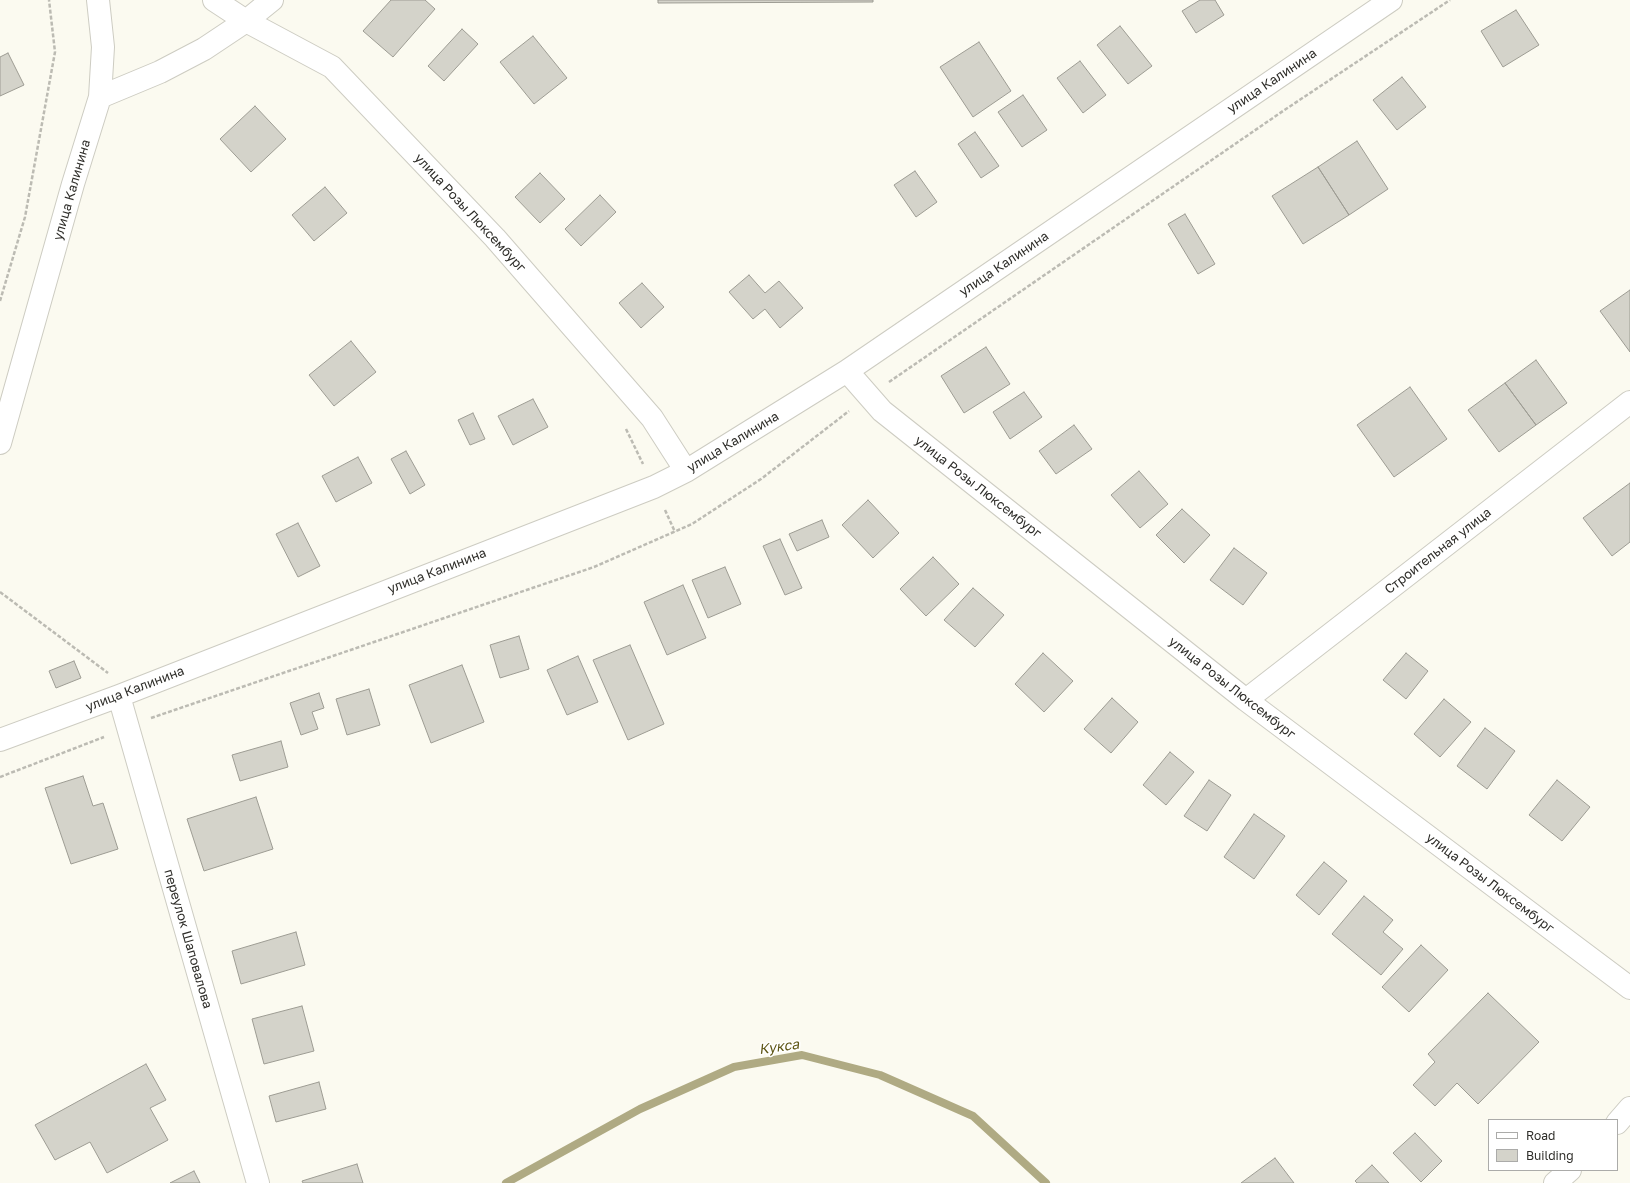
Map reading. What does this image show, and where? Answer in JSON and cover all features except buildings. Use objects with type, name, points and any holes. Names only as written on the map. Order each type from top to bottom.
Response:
[{"type":"street","points":[[98,0],[103,47],[100,97],[160,72],[204,49],[246,21],[272,0]]},
{"type":"street","name":"улица Розы Люксембург","points":[[214,0],[246,21],[332,67],[495,238],[652,418],[686,471]]},
{"type":"street","name":"улица Калинина","points":[[0,740],[125,693],[654,487],[686,471],[847,371],[1391,0]]},
{"type":"street","name":"улица Калинина","points":[[0,443],[73,184],[100,97]]},
{"type":"street","name":"улица Розы Люксембург","points":[[847,371],[882,411],[1246,700],[1630,988]]},
{"type":"street","name":"Строительная улица","points":[[1246,700],[1630,402]]},
{"type":"street","name":"переулок Шаповалова","points":[[125,693],[258,1183]]},
{"type":"street","points":[[1618,1122],[1630,1108]]},
{"type":"street","points":[[1555,1183],[1569,1171]]},
{"type":"path","points":[[0,301],[25,217],[55,52],[49,0]]},
{"type":"path","points":[[624,424],[675,532]]},
{"type":"path","points":[[0,592],[125,693]]},
{"type":"waterway","name":"Кукса","points":[[506,1183],[640,1109],[734,1067],[802,1055],[880,1075],[973,1116],[1046,1183]]}]
